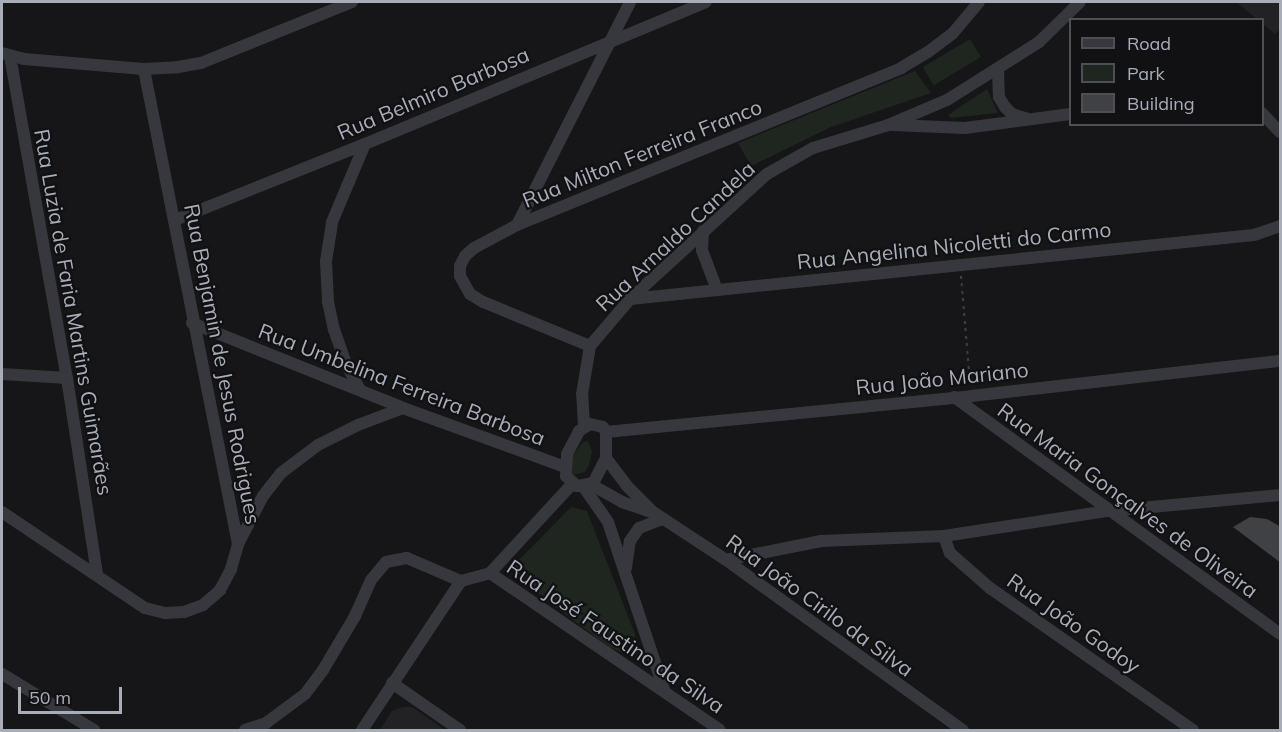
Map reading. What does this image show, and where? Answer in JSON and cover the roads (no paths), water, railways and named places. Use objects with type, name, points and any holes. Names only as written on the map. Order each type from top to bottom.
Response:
[{"type":"street","points":[[6,54],[24,59],[144,69],[201,63],[352,2]]},
{"type":"street","points":[[517,225],[630,2]]},
{"type":"street","name":"Rua Belmiro Barbosa","points":[[175,220],[364,144],[611,39],[706,2]]},
{"type":"street","name":"Rua Milton Ferreira Franco","points":[[590,345],[483,302],[465,287],[460,276],[460,266],[465,256],[474,248],[517,225],[901,68],[928,52],[953,33],[979,2]]},
{"type":"street","name":"Rua Arnaldo Candela","points":[[584,427],[584,372],[590,345],[630,299],[767,174],[813,148],[888,125],[947,100],[998,70],[1039,42],[1080,2]]},
{"type":"street","name":"Rua Luzia de Faria Martins Guimarães","points":[[6,54],[67,378],[97,576]]},
{"type":"street","name":"Rua Benjamin de Jesus Rodrigues","points":[[2,512],[145,608],[165,613],[184,612],[203,605],[220,590],[231,569],[238,544],[192,322],[175,220],[144,69]]},
{"type":"street","points":[[998,70],[999,97],[1005,107],[1012,114],[1032,120]]},
{"type":"street","points":[[888,125],[966,128],[1069,114]]},
{"type":"street","points":[[1264,114],[1278,125]]},
{"type":"street","points":[[360,390],[346,364],[334,330],[328,301],[326,261],[332,222],[364,144]]},
{"type":"street","name":"Rua Angelina Nicoletti do Carmo","points":[[630,299],[960,263],[1254,235],[1281,226]]},
{"type":"street","points":[[703,231],[702,250],[717,290]]},
{"type":"street","name":"Rua Umbelina Ferreira Barbosa","points":[[192,322],[404,408],[565,467]]},
{"type":"street","name":"Rua João Mariano","points":[[606,432],[971,396],[1281,361]]},
{"type":"street","points":[[2,374],[67,378]]},
{"type":"street","name":"Rua Maria Gonçalves de Oliveira","points":[[954,397],[1108,511],[1281,634]]},
{"type":"street","points":[[238,544],[253,513],[281,474],[318,445],[358,425],[404,408]]},
{"type":"street","points":[[245,730],[266,723],[305,694],[323,670],[355,616],[370,580],[386,562],[407,558],[460,581],[489,573],[582,485],[597,477],[606,458],[606,432],[596,424],[584,427],[572,441],[565,467],[566,476],[582,485],[608,522],[626,569],[665,692]]},
{"type":"street","name":"Rua João Cirilo da Silva","points":[[606,458],[626,485],[658,516],[726,560],[963,730]]},
{"type":"street","name":"Rua João Cirilo da Silva","points":[[582,485],[658,516]]},
{"type":"street","points":[[726,560],[822,541],[944,537],[1108,511],[1281,495]]},
{"type":"street","points":[[626,569],[630,541],[639,528],[658,516]]},
{"type":"street","name":"Rua João Godoy","points":[[944,537],[950,553],[990,588],[1193,730]]},
{"type":"street","name":"Rua José Faustino da Silva","points":[[489,573],[720,730]]},
{"type":"street","points":[[362,730],[460,581]]},
{"type":"street","points":[[2,674],[94,730]]},
{"type":"street","points":[[392,683],[460,730]]}]
